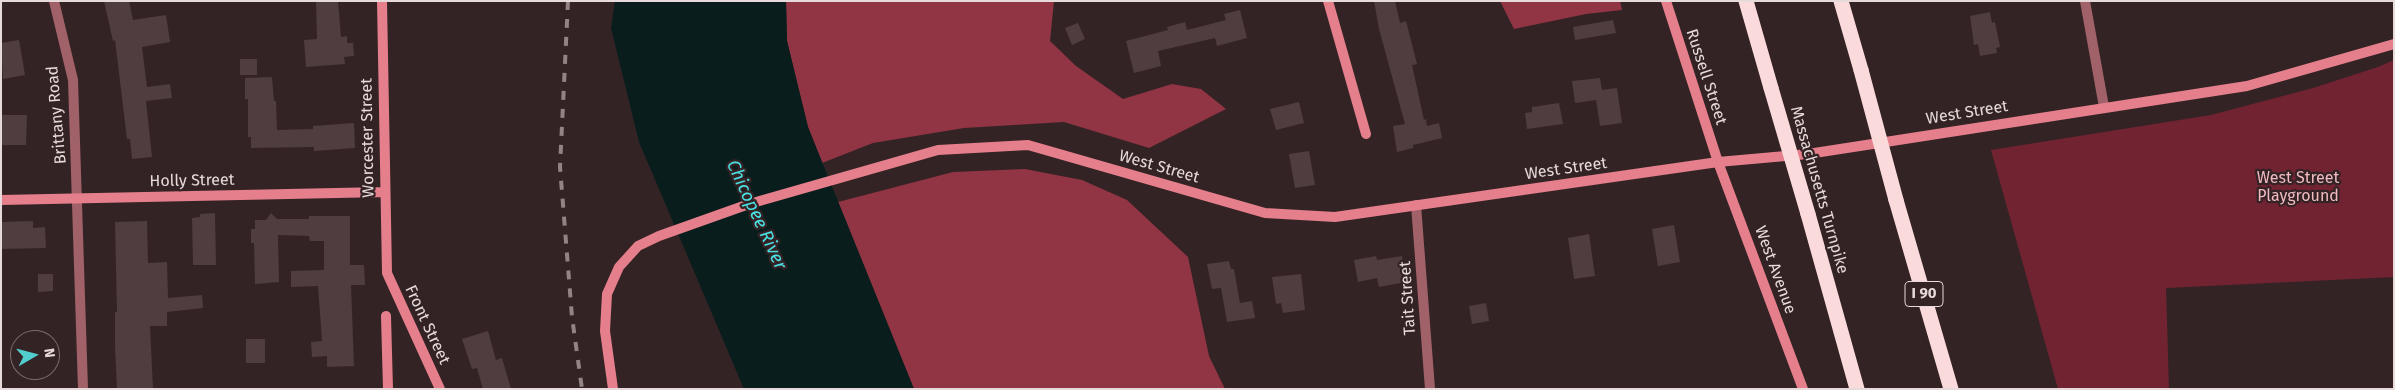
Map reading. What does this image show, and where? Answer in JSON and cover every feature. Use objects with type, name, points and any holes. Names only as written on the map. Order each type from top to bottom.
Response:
[{"type":"highway","name":"Massachusetts Turnpike","points":[[1746,1],[1857,389]]},
{"type":"highway","name":"I 90","points":[[1841,1],[1951,389]]},
{"type":"main road","name":"Worcester Street","points":[[382,1],[387,274]]},
{"type":"main road","points":[[1328,1],[1366,134]]},
{"type":"main road","name":"Russell Street","points":[[1666,1],[1718,162]]},
{"type":"main road","name":"West Street","points":[[613,389],[605,331],[606,306],[610,285],[619,267],[631,252],[648,240],[749,204],[938,150],[1028,145],[1266,213],[1335,217],[1718,162],[1808,154],[2247,86],[2394,44]]},
{"type":"main road","name":"West Avenue","points":[[1718,162],[1803,389]]},
{"type":"main road","name":"Holly Street","points":[[1,200],[384,192]]},
{"type":"main road","name":"Front Street","points":[[387,274],[440,389]]},
{"type":"main road","points":[[386,316],[388,389]]},
{"type":"street","name":"Brittany Road","points":[[54,1],[73,80],[83,389]]},
{"type":"street","points":[[2085,1],[2104,107]]},
{"type":"street","name":"Tait Street","points":[[1416,205],[1430,389]]},
{"type":"green space","name":"West Street Playground","points":[[2394,60],[2394,277],[2166,288],[2169,389],[2058,389],[1991,150],[2211,115],[2313,88]]},
{"type":"shaded area","points":[[786,1],[1054,1],[1050,41],[1076,66],[1123,99],[1172,84],[1201,89],[1226,109],[1149,148],[1064,122],[964,128],[873,143],[822,163],[808,127],[787,41]]},
{"type":"shaded area","points":[[1500,1],[1620,1],[1622,10],[1586,14],[1514,29]]},
{"type":"shaded area","points":[[1025,169],[1082,180],[1127,200],[1188,257],[1209,356],[1225,389],[914,389],[838,202],[953,172]]},
{"type":"water","name":"Chicopee River","points":[[615,1],[786,1],[787,41],[808,127],[914,389],[744,389],[639,142],[611,28]]},
{"type":"building","points":[[104,1],[129,1],[133,20],[166,15],[170,42],[142,47],[147,87],[170,84],[172,98],[146,101],[152,157],[132,159],[130,139],[127,139],[115,40],[113,41]]},
{"type":"building","points":[[316,1],[338,1],[341,37],[347,36],[347,43],[353,43],[354,56],[344,57],[345,64],[306,67],[304,40],[317,39]]},
{"type":"building","points":[[1374,1],[1395,1],[1400,23],[1406,21],[1417,64],[1412,65],[1424,120],[1426,119],[1427,126],[1439,123],[1442,138],[1413,145],[1413,148],[1397,152],[1393,126],[1405,124],[1379,29]]},
{"type":"building","points":[[1240,10],[1247,38],[1217,46],[1215,38],[1158,51],[1161,66],[1134,73],[1126,41],[1168,30],[1167,27],[1185,22],[1187,30],[1226,20],[1224,14]]},
{"type":"building","points":[[1990,12],[1992,23],[1995,22],[2000,47],[1996,48],[1997,53],[1980,56],[1978,44],[1974,45],[1970,16]]},
{"type":"building","points":[[1613,20],[1616,33],[1575,40],[1573,27]]},
{"type":"building","points":[[1078,23],[1085,39],[1072,45],[1065,28]]},
{"type":"building","points":[[19,40],[25,75],[3,79],[1,43]]},
{"type":"building","points":[[240,59],[257,59],[257,75],[240,75]]},
{"type":"building","points":[[272,77],[274,101],[276,101],[277,130],[313,129],[313,126],[354,123],[355,148],[314,151],[314,147],[251,148],[251,137],[248,137],[248,99],[245,99],[245,78]]},
{"type":"building","points":[[1600,78],[1602,90],[1617,88],[1622,123],[1600,126],[1596,100],[1575,103],[1572,81]]},
{"type":"building","points":[[1299,102],[1304,123],[1276,130],[1270,109]]},
{"type":"building","points":[[1559,103],[1563,124],[1527,129],[1525,113],[1532,112],[1532,107]]},
{"type":"building","points":[[1,115],[27,115],[26,145],[1,145]]},
{"type":"building","points":[[1309,151],[1315,185],[1295,188],[1289,154]]},
{"type":"building","points":[[215,213],[216,265],[193,265],[192,218],[200,217],[200,214]]},
{"type":"building","points":[[271,213],[277,219],[309,219],[309,216],[350,216],[350,265],[364,265],[365,285],[351,285],[354,366],[327,367],[327,356],[312,357],[311,342],[322,341],[318,286],[291,287],[291,271],[324,270],[324,241],[310,241],[309,236],[278,235],[279,282],[255,284],[254,243],[251,243],[251,229],[255,229],[255,220],[266,220]]},
{"type":"building","points":[[33,221],[33,228],[45,227],[46,248],[1,249],[1,222]]},
{"type":"building","points":[[147,221],[148,263],[167,262],[168,298],[202,295],[203,308],[167,312],[167,326],[150,326],[153,389],[117,389],[115,222]]},
{"type":"building","points":[[1674,225],[1680,262],[1658,266],[1652,229]]},
{"type":"building","points":[[1589,234],[1595,276],[1574,279],[1568,238]]},
{"type":"building","points":[[1376,256],[1377,260],[1402,256],[1406,282],[1379,287],[1377,278],[1358,282],[1354,260]]},
{"type":"building","points":[[1229,261],[1231,269],[1234,269],[1240,303],[1252,301],[1255,318],[1227,322],[1221,288],[1212,289],[1207,264]]},
{"type":"building","points":[[38,274],[53,274],[53,291],[38,292]]},
{"type":"building","points":[[1301,274],[1305,310],[1283,313],[1281,303],[1276,304],[1272,277]]},
{"type":"building","points":[[1486,303],[1489,321],[1472,324],[1469,306]]},
{"type":"building","points":[[488,331],[496,360],[502,358],[511,389],[483,389],[477,368],[472,369],[462,339]]},
{"type":"building","points":[[246,339],[265,339],[265,363],[246,363]]},
{"type":"railway","points":[[568,1],[560,167],[572,317],[582,389]]}]
